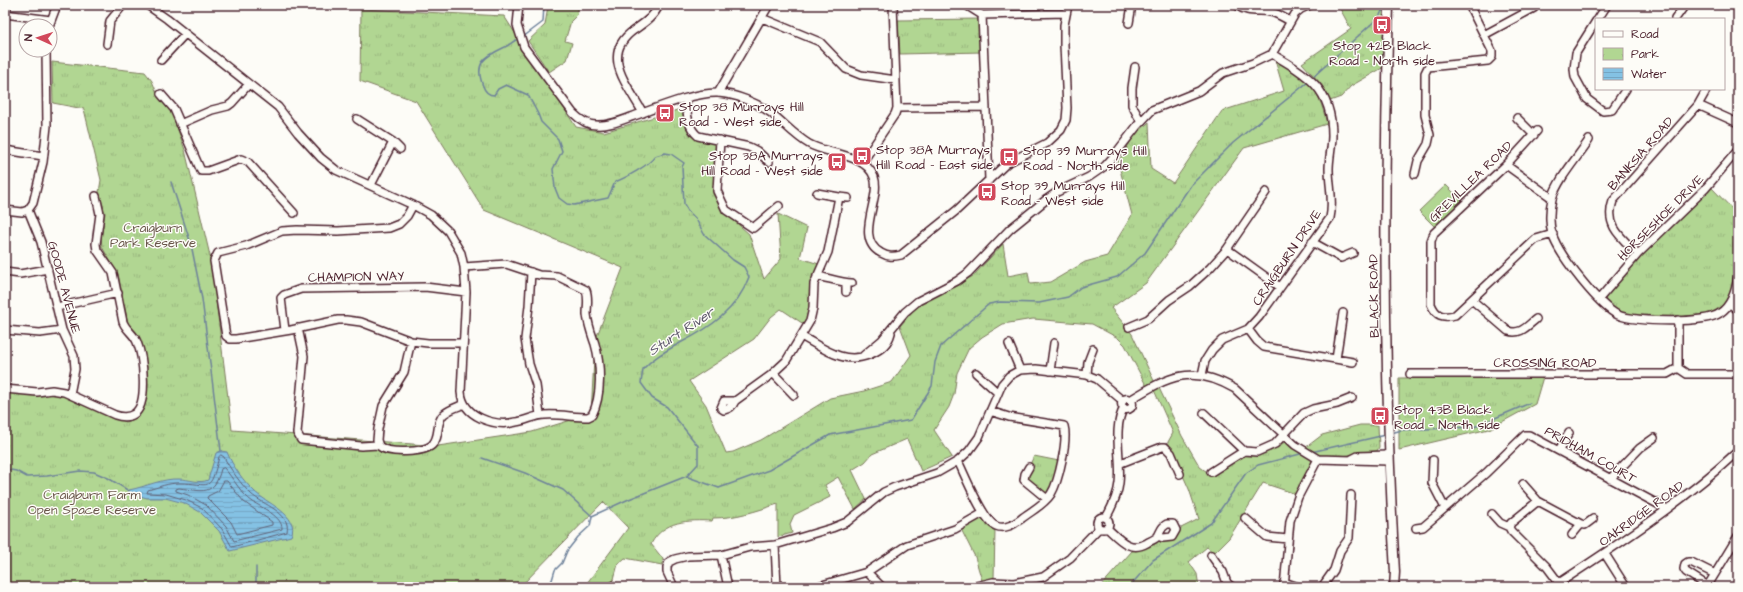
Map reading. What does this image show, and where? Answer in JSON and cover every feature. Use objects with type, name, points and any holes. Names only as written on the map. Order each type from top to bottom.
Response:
[{"type":"main road","name":"BLACK ROAD","points":[[1389,5],[1384,207],[1388,458],[1395,572],[1394,587]]},
{"type":"street","points":[[7,5],[5,14],[25,18]]},
{"type":"street","points":[[52,18],[57,5]]},
{"type":"street","points":[[107,44],[110,21],[123,5]]},
{"type":"street","points":[[147,5],[168,19],[278,107],[298,134],[321,158],[336,170],[413,205],[431,215],[448,231],[461,253],[464,267],[466,292],[461,392],[464,404],[477,416],[496,423],[516,422],[540,415],[588,417],[592,415],[596,405],[598,370],[595,345],[587,314],[588,296],[586,290],[557,276],[539,275],[515,266],[500,263],[464,267]]},
{"type":"street","points":[[519,5],[517,24],[523,46],[572,113],[581,120],[595,125],[604,125],[710,93],[718,93],[744,99],[758,105],[772,114],[809,144],[820,149],[855,159],[870,170],[876,184],[868,225],[870,237],[877,251],[885,256],[893,257],[901,255],[957,210],[1007,163],[1047,143],[1056,136],[1063,125],[1067,108],[1064,45],[1068,5]]},
{"type":"street","points":[[643,113],[620,70],[616,58],[620,44],[624,38],[652,17],[659,5]]},
{"type":"street","points":[[718,93],[769,5]]},
{"type":"street","points":[[862,163],[897,108],[893,5]]},
{"type":"street","points":[[966,5],[982,15],[1066,13]]},
{"type":"street","points":[[1129,23],[1132,5]]},
{"type":"street","points":[[1236,5],[1241,9],[1249,11],[1270,12],[1290,21]]},
{"type":"street","points":[[801,336],[829,352],[842,357],[853,358],[864,355],[892,329],[905,312],[918,301],[957,281],[968,273],[1010,230],[1047,199],[1057,192],[1089,177],[1105,166],[1152,110],[1199,91],[1223,73],[1253,63],[1272,54],[1290,21],[1301,9],[1310,5]]},
{"type":"street","points":[[1415,174],[1418,161],[1428,144],[1430,135],[1426,115],[1425,73],[1428,67],[1488,61],[1492,57],[1492,50],[1469,5]]},
{"type":"street","points":[[1484,35],[1534,8],[1536,5]]},
{"type":"street","points":[[1598,18],[1607,5]]},
{"type":"street","points":[[1676,18],[1685,5]]},
{"type":"street","points":[[982,15],[989,180]]},
{"type":"street","points":[[762,18],[820,42],[846,69],[861,75],[896,80]]},
{"type":"street","points":[[1595,23],[1576,52],[1574,65],[1575,77],[1587,99],[1603,111],[1612,110],[1625,90]]},
{"type":"street","points":[[161,60],[185,34]]},
{"type":"street","name":"CRAIGBURN DRIVE","points":[[1202,375],[1205,361],[1212,350],[1222,340],[1248,329],[1259,317],[1330,218],[1333,207],[1328,171],[1332,136],[1331,120],[1327,106],[1321,93],[1311,80],[1301,71],[1272,54]]},
{"type":"street","points":[[5,210],[22,212],[28,210],[33,203],[43,156],[47,126],[46,58]]},
{"type":"street","points":[[1135,67],[1132,88],[1132,105],[1141,122]]},
{"type":"street","points":[[180,124],[212,110],[228,106],[249,84]]},
{"type":"street","name":"BANKSIA ROAD","points":[[1638,254],[1616,231],[1611,220],[1610,210],[1614,201],[1698,105],[1706,90]]},
{"type":"street","points":[[161,94],[174,109],[200,171],[208,172],[241,159],[248,162],[289,211]]},
{"type":"street","points":[[686,99],[688,119],[693,132],[705,138],[749,147],[757,151],[769,162]]},
{"type":"street","points":[[1698,105],[1738,123]]},
{"type":"street","points":[[897,108],[986,107]]},
{"type":"street","points":[[360,117],[366,124],[392,142],[400,150]]},
{"type":"street","name":"GREVILLEA ROAD","points":[[1517,118],[1536,133],[1506,165],[1434,233],[1431,241],[1431,304],[1434,312],[1443,317],[1455,315],[1536,239],[1552,234]]},
{"type":"street","points":[[720,140],[717,191],[726,210],[753,228],[779,206]]},
{"type":"street","points":[[1589,140],[1561,181],[1552,198],[1550,210],[1552,234],[1564,259],[1610,310],[1625,317],[1639,320],[1705,318],[1719,314],[1730,304],[1737,286],[1738,276]]},
{"type":"street","points":[[371,185],[392,142]]},
{"type":"street","points":[[5,150],[43,156]]},
{"type":"street","name":"HORSESHOE DRIVE","points":[[1599,299],[1638,254],[1705,189],[1738,150]]},
{"type":"street","points":[[1506,165],[1552,198]]},
{"type":"street","points":[[1129,327],[1148,319],[1169,300],[1190,286],[1210,268],[1227,249],[1266,192]]},
{"type":"street","points":[[817,193],[848,198]]},
{"type":"street","points":[[5,389],[37,392],[52,390],[70,394],[116,415],[124,417],[134,414],[140,407],[144,376],[141,357],[137,342],[125,327],[123,322],[113,273],[97,250],[96,244],[100,214],[96,196]]},
{"type":"street","points":[[735,401],[773,373],[786,361],[801,336],[812,314],[813,286],[828,252],[839,197]]},
{"type":"street","points":[[413,205],[399,224],[389,228],[338,231],[282,231],[246,246],[218,253],[214,261],[226,336],[230,339],[236,339],[338,320],[354,320],[412,342],[463,343]]},
{"type":"street","name":"GOODE AVENUE","points":[[28,210],[41,242],[62,330],[74,356],[75,369],[70,394]]},
{"type":"street","points":[[1312,242],[1342,258],[1352,253]]},
{"type":"street","points":[[1227,249],[1280,287]]},
{"type":"street","points":[[5,272],[20,274],[48,269]]},
{"type":"street","points":[[531,272],[525,339],[529,364],[536,385],[540,415]]},
{"type":"street","points":[[817,276],[849,283],[846,292]]},
{"type":"street","name":"CHAMPION WAY","points":[[291,329],[281,298],[284,295],[301,289],[425,287],[466,292]]},
{"type":"street","points":[[57,307],[118,293]]},
{"type":"street","points":[[1472,300],[1508,331],[1513,333],[1523,330],[1536,319]]},
{"type":"street","points":[[1730,304],[1738,310]]},
{"type":"street","points":[[1336,359],[1343,313]]},
{"type":"street","points":[[1678,320],[1678,368],[1687,374],[1738,374]]},
{"type":"street","points":[[291,329],[304,356],[297,433],[301,440],[361,446],[378,445],[386,450],[416,451],[427,448],[433,444],[436,440],[441,417],[464,404]]},
{"type":"street","points":[[1248,329],[1257,341],[1264,346],[1353,362]]},
{"type":"street","points":[[5,330],[40,333],[62,330]]},
{"type":"street","points":[[378,445],[378,429],[383,406],[404,372],[412,342]]},
{"type":"street","points":[[1050,371],[1054,343]]},
{"type":"street","points":[[1009,344],[1020,370]]},
{"type":"street","points":[[1087,375],[1088,362],[1093,349]]},
{"type":"street","name":"CROSSING ROAD","points":[[1410,374],[1667,374],[1678,368]]},
{"type":"street","points":[[674,587],[667,572],[667,566],[669,562],[675,559],[688,556],[721,554],[750,547],[775,545],[847,522],[884,492],[937,473],[958,462],[969,451],[979,437],[997,392],[1008,376],[1020,370],[1036,369],[1087,375],[1097,378],[1126,403]]},
{"type":"street","points":[[773,373],[794,395]]},
{"type":"street","points":[[976,373],[997,392]]},
{"type":"street","points":[[1106,518],[1117,494],[1121,463],[1119,424],[1120,414],[1126,403],[1163,382],[1177,376],[1202,375],[1223,382],[1235,389],[1295,445],[1318,459],[1352,459],[1358,461],[1388,458]]},
{"type":"street","points":[[1204,413],[1244,451],[1250,453],[1263,451],[1275,444],[1304,413],[1313,409],[1337,404],[1352,398]]},
{"type":"street","points":[[958,462],[983,513],[991,523],[997,527],[1004,528],[1012,525],[1047,500],[1052,493],[1063,452],[1064,426],[1009,417],[990,412]]},
{"type":"street","points":[[1559,450],[1569,433]]},
{"type":"street","name":"PRIDHAM COURT","points":[[1416,528],[1423,527],[1486,473],[1525,435],[1529,435],[1559,450],[1667,509]]},
{"type":"street","points":[[1610,479],[1640,448],[1654,438]]},
{"type":"street","points":[[1121,463],[1165,447],[1171,453],[1180,474]]},
{"type":"street","points":[[1211,472],[1244,451]]},
{"type":"street","name":"OAKRIDGE ROAD","points":[[1556,585],[1604,554],[1667,509],[1709,478],[1738,452]]},
{"type":"street","points":[[1298,587],[1284,585],[1290,521],[1298,497],[1318,459]]},
{"type":"street","points":[[1433,460],[1432,483],[1445,508]]},
{"type":"street","points":[[1029,467],[1025,474],[1024,480],[1047,500]]},
{"type":"street","points":[[1523,484],[1538,501],[1581,524],[1585,524],[1593,519]]},
{"type":"street","points":[[1322,587],[1334,570],[1340,551],[1349,538],[1351,495]]},
{"type":"street","points":[[1509,527],[1511,523],[1538,501]]},
{"type":"street","points":[[816,587],[867,572],[907,545],[955,529],[983,513]]},
{"type":"street","points":[[1492,514],[1500,523],[1509,527],[1510,531],[1547,567],[1556,585]]},
{"type":"street","points":[[1106,518],[1101,517],[1096,523],[1102,530],[1107,528]]},
{"type":"street","points":[[1106,518],[1109,524],[1107,528]]},
{"type":"street","points":[[1245,518],[1267,537],[1288,539]]},
{"type":"street","points":[[1572,535],[1581,524]]},
{"type":"street","points":[[972,587],[993,582],[1014,583],[1043,577],[1070,558],[1099,528]]},
{"type":"street","points":[[1107,528],[1124,544],[1135,547],[1145,544],[1158,536]]},
{"type":"street","points":[[1714,574],[1691,562],[1685,564],[1684,569],[1686,572],[1708,586],[1738,536]]},
{"type":"street","points":[[775,545],[777,587]]},
{"type":"street","points":[[721,554],[728,587]]},
{"type":"street","points":[[1604,554],[1626,587]]},
{"type":"street","points":[[1211,555],[1223,572],[1227,583],[1232,587]]},
{"type":"street","points":[[867,572],[882,587]]},
{"type":"green space","points":[[548,5],[579,5],[577,15],[571,21],[565,41],[572,43],[567,60],[549,72],[528,41],[545,25]]},
{"type":"green space","points":[[1338,5],[1384,5],[1384,67],[1351,86],[1341,97],[1330,101],[1321,84],[1302,63],[1351,29]]},
{"type":"green space","name":"Craigburn Farm Open Space Reserve","points":[[361,9],[504,16],[576,127],[604,132],[684,108],[685,123],[690,133],[717,143],[717,199],[721,209],[749,234],[764,279],[781,259],[778,214],[807,228],[800,258],[819,264],[809,314],[805,325],[781,309],[771,317],[754,339],[689,381],[706,405],[726,453],[733,452],[761,440],[830,398],[864,391],[892,382],[911,355],[900,326],[918,305],[973,276],[1003,244],[1008,276],[1028,272],[1030,284],[1051,282],[1085,262],[1107,256],[1132,215],[1118,162],[1134,136],[1149,122],[1151,169],[1173,183],[1222,111],[1284,91],[1275,60],[1310,84],[1320,100],[1327,124],[1244,148],[1146,283],[1111,308],[1132,334],[1155,383],[1147,387],[1125,345],[1118,338],[1092,324],[1033,319],[1003,324],[982,337],[969,348],[957,373],[954,394],[949,407],[934,430],[952,457],[921,471],[907,439],[872,454],[865,462],[852,470],[866,499],[855,509],[838,477],[825,485],[830,497],[794,515],[790,524],[792,533],[778,537],[778,504],[754,512],[713,518],[712,521],[677,523],[663,530],[656,536],[651,544],[663,559],[662,565],[625,558],[618,564],[614,579],[606,587],[584,587],[628,528],[603,502],[520,587],[5,587],[5,392],[56,393],[71,397],[126,422],[138,415],[143,409],[147,393],[147,368],[138,337],[128,323],[118,274],[102,247],[101,237],[105,213],[99,192],[101,180],[84,109],[53,103],[52,62],[145,72],[152,81],[157,93],[171,110],[185,150],[211,260],[232,430],[438,446],[532,432],[591,414],[595,341],[623,268],[484,210],[416,101],[360,81]]},
{"type":"green space","points":[[980,19],[982,52],[900,54],[898,20]]},
{"type":"green space","points":[[1446,185],[1463,202],[1436,228],[1419,211]]},
{"type":"green space","points":[[1711,187],[1738,215],[1738,259],[1736,275],[1732,290],[1726,303],[1717,312],[1704,317],[1688,318],[1641,318],[1630,316],[1613,308],[1605,301],[1606,297],[1642,255]]},
{"type":"green space","points":[[1543,377],[1535,404],[1489,429],[1399,450],[1399,378]]},
{"type":"green space","points":[[1159,388],[1182,436],[1200,467],[1213,476],[1245,454],[1252,455],[1263,453],[1277,445],[1288,442],[1301,453],[1311,457],[1312,464],[1296,494],[1263,483],[1229,538],[1214,553],[1207,547],[1189,562],[1197,574],[1199,587],[1100,587],[1132,551],[1145,548],[1158,539],[1175,539],[1179,529],[1199,519],[1189,489],[1168,442],[1173,433],[1154,390]]},
{"type":"green space","points":[[1360,425],[1378,425],[1379,447],[1377,451],[1343,456],[1323,456],[1311,452],[1305,448],[1322,435]]},
{"type":"green space","points":[[1034,456],[1059,461],[1052,489],[1049,493],[1044,494],[1024,477]]},
{"type":"green space","points":[[980,518],[995,530],[994,579],[982,581],[975,557],[961,529]]},
{"type":"water","points":[[221,451],[227,452],[235,468],[250,487],[286,515],[293,528],[291,536],[230,551],[219,531],[200,512],[184,503],[165,498],[147,498],[129,493],[129,490],[160,481],[179,479],[201,482],[208,480],[216,453]]},
{"type":"waterway","name":"Sturt River","points":[[523,37],[543,22],[544,5]]},
{"type":"waterway","points":[[1313,77],[1379,17],[1385,5]]},
{"type":"waterway","name":"Sturt River","points":[[516,40],[491,54],[482,62],[480,66],[480,78],[487,93],[494,95],[498,89],[506,85],[528,95],[541,122],[558,139],[562,151],[553,169],[555,188],[559,198],[567,204],[574,205],[608,198],[615,182],[643,167],[655,156],[665,153],[671,154],[684,163],[682,167],[684,204],[688,211],[696,219],[704,234],[733,260],[744,267],[749,277],[744,289],[730,308],[721,317],[702,331],[660,354],[643,369],[641,383],[652,398],[667,407],[698,446],[698,464],[687,476],[629,499],[592,516],[590,526],[578,537],[567,551],[562,563],[555,570],[552,580],[546,587]]},
{"type":"waterway","points":[[688,477],[719,488],[769,470],[830,435],[911,420],[932,386],[935,362],[941,346],[989,304],[1000,302],[1039,303],[1068,297],[1081,287],[1117,277],[1145,253],[1191,185],[1233,143],[1308,82]]},
{"type":"waterway","points":[[171,182],[191,244],[202,299],[221,451]]},
{"type":"waterway","points":[[1391,433],[1402,430],[1474,427],[1530,403]]},
{"type":"waterway","points":[[1311,452],[1385,435]]},
{"type":"waterway","points":[[1129,587],[1153,560],[1211,523],[1246,473],[1258,465],[1304,453]]},
{"type":"waterway","points":[[482,458],[525,473],[563,490],[592,516]]},
{"type":"waterway","points":[[5,469],[16,471],[27,477],[47,476],[80,471],[94,472],[108,478],[129,491]]},
{"type":"waterway","points":[[256,567],[256,587]]},
{"type":"place","name":"Stop 42B Black Road - North side","points":[[1382,25]]},
{"type":"place","name":"Stop 38 Murrays Hill Road - West side","points":[[665,113]]},
{"type":"place","name":"Stop 38A Murrays Hill Road - East side","points":[[862,156]]},
{"type":"place","name":"Stop 39 Murrays Hill Road - North side","points":[[1009,157]]},
{"type":"place","name":"Stop 38A Murrays Hill Road - West side","points":[[837,162]]},
{"type":"place","name":"Stop 39 Murrays Hill Road - West side","points":[[987,192]]},
{"type":"place","name":"Stop 43B Black Road - North side","points":[[1380,416]]},
{"type":"park label","name":"Craigburn Park Reserve","points":[[153,234]]}]
